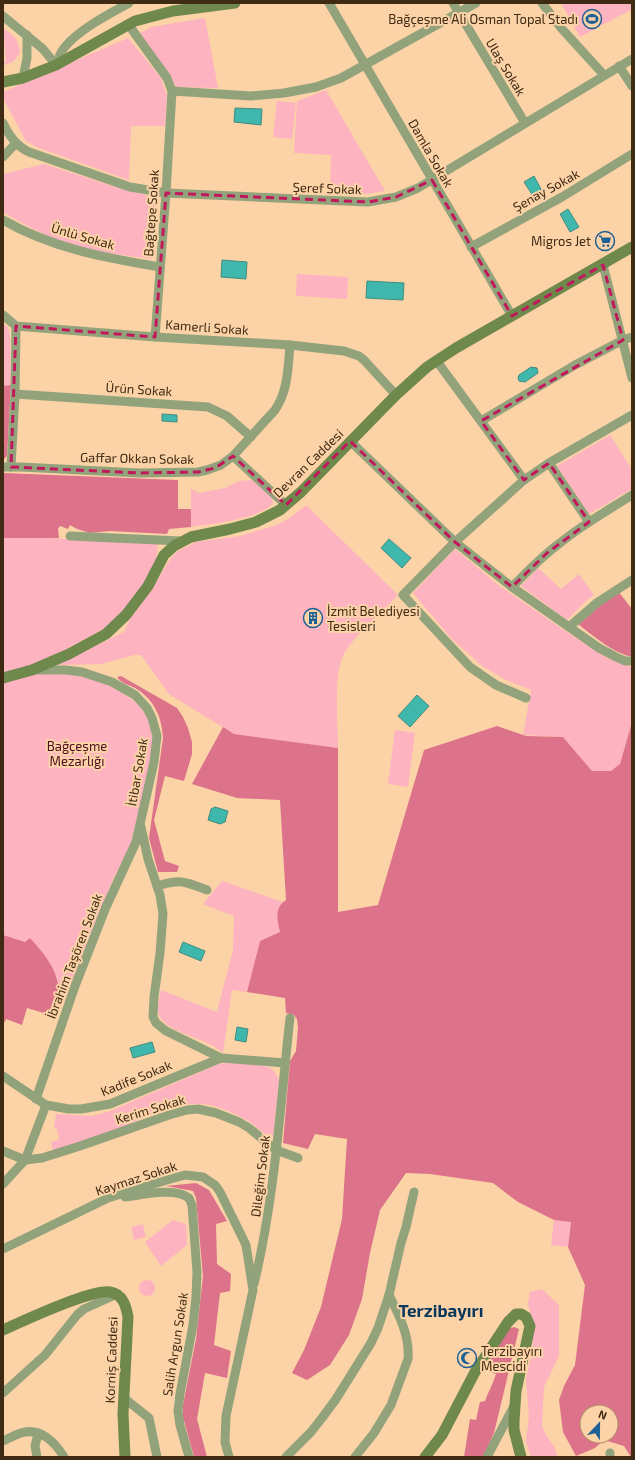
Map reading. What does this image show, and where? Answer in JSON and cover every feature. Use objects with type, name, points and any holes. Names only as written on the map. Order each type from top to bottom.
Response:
[{"type":"main road","points":[[3,82],[23,78],[56,65],[128,24],[140,19],[235,3]]},
{"type":"main road","name":"Devran Caddesi","points":[[3,678],[32,670],[90,644],[106,634],[126,615],[148,586],[164,555],[169,549],[180,541],[256,522],[280,510],[301,492],[396,395],[419,373],[436,360],[632,247]]},
{"type":"main road","points":[[3,1330],[58,1306],[94,1293],[110,1292],[117,1294]]},
{"type":"main road","name":"Korniş Caddesi","points":[[117,1294],[125,1303],[128,1317],[123,1414],[125,1457]]},
{"type":"main road","points":[[425,1457],[444,1430],[475,1372],[497,1336],[516,1314],[526,1316],[530,1326],[514,1406],[514,1430],[522,1457]]},
{"type":"street","points":[[3,16],[27,35],[56,65],[61,53],[70,42],[94,23],[129,3]]},
{"type":"street","name":"Damla Sokak","points":[[329,3],[470,247],[512,316]]},
{"type":"street","name":"Ulaş Sokak","points":[[453,3],[525,123]]},
{"type":"street","points":[[172,91],[237,95],[284,93],[328,83],[341,78],[476,3]]},
{"type":"street","points":[[542,3],[562,29],[604,75]]},
{"type":"street","name":"Bağtepe Sokak","points":[[128,24],[167,78],[172,91],[155,337]]},
{"type":"street","points":[[23,78],[27,58],[27,35]]},
{"type":"street","name":"Şeref Sokak","points":[[3,123],[16,143],[23,149],[111,181],[140,189],[166,193],[368,202],[396,197],[418,188],[632,59]]},
{"type":"street","points":[[619,66],[632,86]]},
{"type":"street","points":[[3,157],[16,143]]},
{"type":"street","name":"Şenay Sokak","points":[[470,247],[562,197],[632,154]]},
{"type":"street","name":"Ünlü Sokak","points":[[3,220],[30,234],[75,250],[125,261],[160,266]]},
{"type":"street","points":[[603,264],[628,339],[632,378]]},
{"type":"street","points":[[3,315],[16,326],[15,394],[7,467]]},
{"type":"street","name":"Kamerli Sokak","points":[[16,326],[155,337],[290,345],[344,351],[359,356],[396,395]]},
{"type":"street","points":[[482,421],[575,365],[628,339]]},
{"type":"street","name":"Gaffar Okkan Sokak","points":[[7,467],[140,473],[198,472],[215,468],[233,456],[275,410],[284,395],[290,345]]},
{"type":"street","points":[[436,360],[524,480]]},
{"type":"street","name":"Ürün Sokak","points":[[15,394],[208,407],[227,416],[251,438]]},
{"type":"street","points":[[526,698],[496,685],[470,667],[403,595],[455,542],[524,480],[549,463],[632,415]]},
{"type":"street","points":[[350,441],[455,542],[512,587],[599,648],[625,661],[632,661]]},
{"type":"street","points":[[233,456],[286,505]]},
{"type":"street","points":[[549,463],[589,522]]},
{"type":"street","points":[[512,587],[547,553],[589,522],[632,495]]},
{"type":"street","points":[[70,536],[180,541]]},
{"type":"street","points":[[569,627],[598,602],[632,580]]},
{"type":"street","name":"İtibar Sokak","points":[[32,670],[66,670],[96,675],[112,682],[130,693],[141,701],[147,708],[156,727],[157,743],[141,824]]},
{"type":"street","points":[[141,824],[147,853],[162,906],[163,924],[153,1017],[156,1024],[166,1032],[221,1058]]},
{"type":"street","name":"İbrahim Taşören Sokak","points":[[36,1099],[75,986],[106,907],[136,842],[141,824]]},
{"type":"street","points":[[157,886],[178,880],[186,881],[207,890]]},
{"type":"street","name":"Dileğim Sokak","points":[[253,1290],[264,1246],[272,1191],[290,1018]]},
{"type":"street","name":"Kadife Sokak","points":[[3,1076],[46,1105],[69,1109],[81,1109],[110,1104],[221,1058],[285,1063]]},
{"type":"street","points":[[3,1184],[25,1160],[46,1105]]},
{"type":"street","name":"Kerim Sokak","points":[[25,1160],[58,1154],[169,1115],[187,1110],[198,1109],[216,1113],[239,1122],[249,1128],[276,1150],[298,1158]]},
{"type":"street","points":[[3,1151],[25,1160]]},
{"type":"street","name":"Kaymaz Sokak","points":[[3,1248],[108,1198],[185,1175],[203,1177],[215,1184],[246,1245],[253,1290],[226,1416],[225,1442],[230,1457]]},
{"type":"street","points":[[286,1457],[311,1432],[336,1399],[371,1342],[380,1322],[389,1295],[400,1243],[406,1227],[414,1192]]},
{"type":"street","name":"Salih Argun Sokak","points":[[108,1198],[176,1193],[186,1195],[191,1201],[197,1272],[196,1297],[193,1325],[178,1411],[180,1425],[189,1457]]},
{"type":"street","points":[[3,1393],[45,1355],[77,1315],[84,1309],[117,1294]]},
{"type":"street","points":[[355,1457],[374,1432],[391,1405],[408,1359],[406,1336],[398,1312],[389,1295]]},
{"type":"street","points":[[124,1398],[149,1418],[157,1457]]},
{"type":"street","points":[[487,1457],[514,1406]]},
{"type":"street","points":[[3,1441],[21,1433],[28,1432],[38,1434],[55,1443],[64,1457]]},
{"type":"street","points":[[37,1457],[35,1446],[38,1434]]},
{"type":"highlighted area","points":[[432,180],[512,316],[603,265],[623,340],[481,421],[524,480],[549,463],[589,522],[547,553],[512,587],[455,542],[350,441],[286,505],[233,456],[215,468],[198,472],[140,473],[11,467],[16,326],[155,337],[166,193],[368,202],[396,197]]},
{"type":"green space","name":"Bağçeşme Ali Osman Topal Stadı","points":[[561,3],[632,3],[632,9],[580,37]]},
{"type":"green space","points":[[205,18],[218,88],[176,87],[139,34],[151,27]]},
{"type":"green space","points":[[3,28],[15,38],[20,52],[14,61],[3,66],[3,62],[6,62]]},
{"type":"green space","points":[[128,38],[161,78],[167,96],[165,126],[131,126],[129,180],[39,148],[26,141],[3,98],[3,92]]},
{"type":"green space","points":[[326,90],[385,191],[365,194],[330,192],[331,155],[294,153],[297,101]]},
{"type":"green space","points":[[277,101],[296,103],[292,139],[273,137]]},
{"type":"green space","points":[[44,164],[156,199],[151,259],[119,255],[66,243],[42,233],[3,212],[3,174]]},
{"type":"green space","points":[[297,274],[348,277],[347,299],[296,296]]},
{"type":"green space","points":[[3,324],[8,327],[10,337],[11,385],[3,386]]},
{"type":"green space","points":[[610,435],[632,470],[632,489],[589,514],[557,466]]},
{"type":"green space","points":[[251,480],[265,489],[270,495],[273,503],[267,509],[235,520],[191,527],[191,489],[199,493],[225,488],[239,481]]},
{"type":"green space","points":[[306,505],[398,595],[361,632],[343,656],[340,665],[337,688],[338,748],[234,734],[169,694],[141,655],[134,655],[101,664],[57,665],[124,632],[130,619],[151,590],[171,558],[178,551],[196,542],[240,536],[277,525],[290,518]]},
{"type":"green space","name":"Bağçeşme Mezarlığı","points":[[20,537],[158,543],[156,563],[145,583],[116,620],[104,629],[32,670],[79,673],[123,693],[144,711],[151,724],[154,742],[154,748],[130,847],[113,879],[57,1017],[59,1004],[58,983],[51,965],[30,938],[25,942],[3,935],[3,538]]},
{"type":"green space","points":[[455,549],[498,585],[568,633],[609,659],[632,667],[632,722],[620,765],[611,771],[592,771],[563,737],[523,735],[531,690],[504,679],[482,666],[452,639],[413,593]]},
{"type":"green space","points":[[538,568],[561,589],[579,574],[594,595],[567,620],[521,586]]},
{"type":"green space","points":[[395,730],[415,733],[408,787],[388,784]]},
{"type":"green space","points":[[222,881],[283,902],[278,909],[280,932],[260,941],[247,992],[232,990],[223,1053],[201,1040],[173,1029],[167,1025],[159,1015],[158,1009],[161,990],[217,1012],[233,950],[234,916],[203,904]]},
{"type":"green space","points":[[219,1064],[257,1064],[271,1069],[276,1074],[279,1081],[273,1136],[270,1136],[250,1122],[230,1112],[210,1105],[198,1104],[185,1105],[158,1112],[101,1136],[53,1152],[51,1142],[59,1140],[57,1129],[54,1128],[56,1114],[91,1116],[108,1112]]},
{"type":"green space","points":[[173,1220],[186,1224],[187,1245],[161,1266],[145,1242]]},
{"type":"green space","points":[[554,1220],[571,1221],[568,1247],[551,1245]]},
{"type":"green space","points":[[143,1224],[146,1237],[134,1240],[131,1227]]},
{"type":"green space","points":[[147,1280],[154,1285],[155,1288],[150,1295],[147,1296],[140,1291],[139,1288],[144,1281]]},
{"type":"green space","points":[[542,1289],[559,1305],[559,1356],[544,1387],[542,1425],[546,1435],[555,1448],[557,1457],[531,1457],[526,1442],[529,1416],[526,1379],[532,1352],[533,1325],[528,1304],[530,1292]]},
{"type":"shaded area","points":[[11,385],[7,456],[3,460],[3,386]]},
{"type":"shaded area","points":[[3,473],[178,480],[178,509],[191,509],[191,527],[169,529],[167,534],[110,531],[90,533],[70,525],[68,529],[60,526],[58,529],[59,538],[3,538]]},
{"type":"shaded area","points":[[618,591],[632,609],[632,657],[610,648],[578,624]]},
{"type":"shaded area","points":[[121,676],[177,708],[188,728],[192,742],[192,754],[184,781],[165,776],[154,820],[165,861],[179,866],[177,872],[158,872],[149,838],[163,738],[159,716],[152,703],[142,692],[125,684],[117,677]]},
{"type":"shaded area","points":[[632,722],[632,1457],[624,1446],[617,1444],[619,1444],[619,1404],[579,1404],[579,1444],[600,1444],[595,1448],[576,1456],[563,1432],[559,1400],[564,1386],[575,1365],[585,1285],[568,1247],[571,1222],[554,1220],[518,1202],[493,1183],[430,1174],[406,1173],[380,1210],[370,1253],[362,1299],[349,1335],[330,1365],[307,1380],[292,1373],[304,1350],[321,1307],[342,1219],[347,1139],[315,1134],[308,1149],[283,1143],[290,1061],[296,1051],[298,1027],[297,1019],[294,1015],[286,1013],[285,998],[247,992],[260,941],[280,932],[277,914],[282,903],[286,900],[280,800],[237,798],[192,784],[223,727],[234,734],[338,748],[338,912],[378,905],[424,750],[497,726],[526,736],[563,737],[592,771],[611,771],[620,764]]},
{"type":"shaded area","points":[[3,935],[25,942],[30,938],[51,965],[58,983],[59,1004],[57,1017],[27,1008],[22,1025],[6,1019],[5,1022],[3,1021]]},
{"type":"shaded area","points":[[196,1183],[209,1190],[227,1221],[216,1224],[217,1264],[231,1274],[230,1291],[220,1293],[214,1345],[231,1351],[227,1378],[205,1373],[197,1419],[207,1457],[194,1457],[183,1417],[183,1405],[196,1339],[203,1276],[196,1198],[193,1191],[166,1186]]},
{"type":"shaded area","points":[[514,1327],[519,1329],[494,1433],[483,1457],[464,1457],[470,1419],[476,1420],[480,1402],[485,1401],[496,1374],[480,1369],[508,1329]]},
{"type":"water","points":[[235,108],[262,109],[261,125],[234,122]]},
{"type":"water","points":[[534,176],[542,191],[533,196],[524,182]]},
{"type":"water","points":[[568,209],[579,227],[570,232],[560,214]]},
{"type":"water","points":[[222,260],[247,262],[246,279],[221,277]]},
{"type":"water","points":[[367,281],[404,283],[403,300],[366,298]]},
{"type":"water","points":[[531,367],[537,368],[538,373],[525,382],[519,381],[519,375]]},
{"type":"water","points":[[162,414],[177,415],[177,422],[162,421]]},
{"type":"water","points":[[389,539],[411,558],[402,568],[381,548]]},
{"type":"water","points":[[417,695],[429,706],[410,727],[398,716]]},
{"type":"water","points":[[215,807],[228,811],[225,822],[220,824],[208,820],[211,809]]},
{"type":"water","points":[[183,942],[205,951],[201,961],[179,952]]},
{"type":"water","points":[[237,1027],[248,1029],[246,1042],[235,1040]]},
{"type":"water","points":[[152,1042],[155,1052],[133,1058],[130,1048]]},
{"type":"place","name":"Bağçeşme Ali Osman Topal Stadı","points":[[592,19]]},
{"type":"place","name":"Migros Jet","points":[[605,241]]},
{"type":"place","name":"İzmit Belediyesi Tesisleri","points":[[313,618]]},
{"type":"place","name":"Terzibayırı Mescidi","points":[[467,1358]]},
{"type":"district","name":"Terzibayırı","points":[[441,1311]]}]
